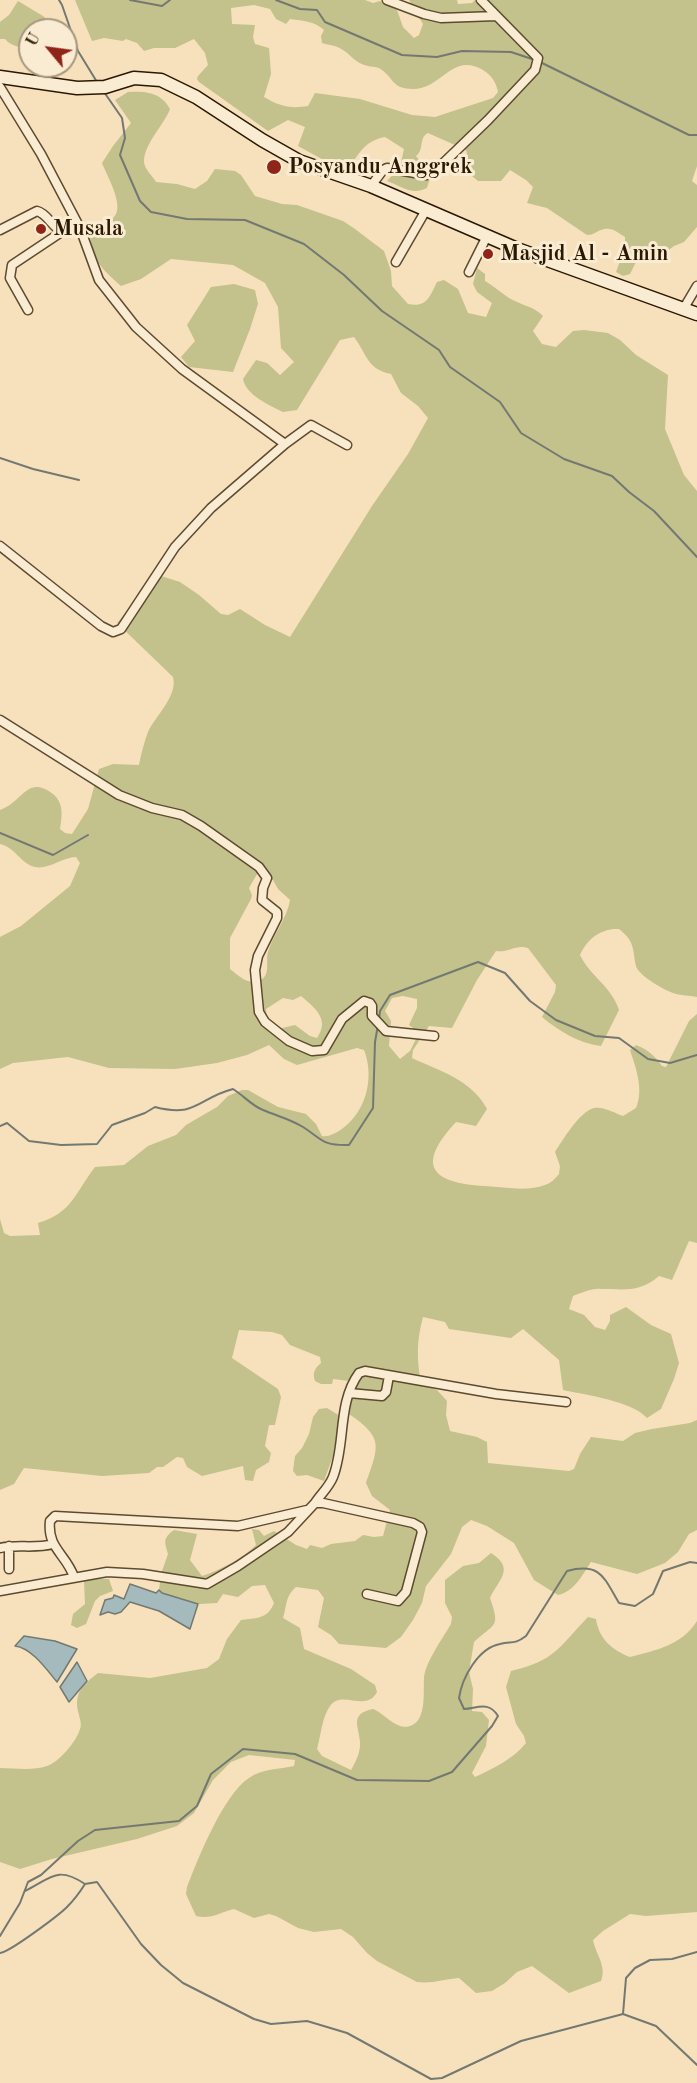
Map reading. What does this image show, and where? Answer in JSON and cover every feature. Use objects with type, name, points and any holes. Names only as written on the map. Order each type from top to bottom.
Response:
[{"type":"street","points":[[387,0],[441,18],[496,16]]},
{"type":"street","points":[[371,186],[387,168],[426,176],[432,174],[535,70],[537,62],[482,0]]},
{"type":"street","points":[[0,77],[77,88],[102,87],[134,78],[161,80],[196,97],[299,161],[371,186],[487,236],[611,285],[697,314]]},
{"type":"street","points":[[0,87],[41,154],[80,228],[99,280],[136,327],[182,369],[285,444]]},
{"type":"street","points":[[396,262],[426,210]]},
{"type":"street","points":[[0,230],[37,211],[44,213],[58,229],[63,231]]},
{"type":"street","points":[[28,310],[10,278],[12,265],[63,231],[80,228]]},
{"type":"street","points":[[469,272],[487,236]]},
{"type":"street","points":[[684,308],[697,286]]},
{"type":"street","points":[[0,546],[101,626],[113,632],[121,629],[162,565],[211,508],[285,444],[311,425],[347,445]]},
{"type":"street","points":[[0,720],[119,795],[152,808],[182,815],[259,867],[267,878],[262,900],[277,912],[277,918],[258,956],[255,970],[259,1012],[265,1022],[279,1034],[312,1051],[324,1050],[342,1019],[364,1001],[370,1003],[372,1016],[386,1031],[434,1036]]},
{"type":"street","points":[[0,1591],[91,1574],[123,1571],[207,1584],[238,1566],[288,1532],[315,1503],[333,1477],[349,1393],[358,1373],[365,1371],[496,1394],[566,1402]]},
{"type":"street","points":[[349,1393],[382,1396],[386,1392],[390,1376]]},
{"type":"street","points":[[315,1503],[413,1523],[420,1527],[422,1532],[406,1592],[398,1601],[367,1594]]},
{"type":"street","points":[[74,1578],[50,1539],[50,1521],[55,1516],[238,1526],[307,1510]]},
{"type":"street","points":[[9,1569],[4,1547],[38,1547],[53,1544]]},
{"type":"shaded area","points":[[75,0],[365,0],[373,3],[380,1],[397,10],[403,27],[414,38],[419,35],[423,24],[409,0],[457,0],[458,4],[472,3],[475,0],[697,0],[697,166],[692,181],[697,185],[697,227],[684,242],[674,246],[658,258],[639,256],[630,274],[623,276],[616,272],[625,248],[625,237],[608,229],[587,235],[547,208],[527,203],[533,187],[510,170],[501,181],[478,181],[472,176],[466,150],[428,133],[423,138],[416,156],[429,181],[427,188],[416,191],[407,189],[387,181],[400,167],[404,149],[385,137],[368,144],[349,168],[329,163],[298,146],[305,127],[288,120],[268,131],[199,82],[198,76],[208,65],[205,53],[194,39],[175,48],[154,48],[144,51],[137,43],[126,39],[123,41],[104,38],[92,41]],"holes":[[[254,5],[270,9],[276,19],[286,24],[290,19],[320,27],[324,30],[321,36],[322,43],[341,49],[364,65],[379,68],[401,87],[413,89],[432,84],[463,65],[483,70],[495,82],[498,92],[493,98],[435,117],[412,115],[360,99],[315,93],[308,106],[280,105],[264,97],[271,74],[269,48],[255,44],[253,37],[255,25],[232,24],[231,8]]]},
{"type":"shaded area","points":[[18,1],[45,18],[18,18],[18,46],[5,39],[0,39],[0,22],[9,15]]},
{"type":"shaded area","points":[[128,92],[146,92],[162,99],[170,109],[149,144],[144,159],[146,168],[156,182],[195,189],[207,181],[215,169],[235,171],[241,175],[255,196],[282,204],[297,205],[343,221],[384,251],[391,271],[392,286],[408,304],[420,304],[427,300],[437,282],[444,280],[458,289],[468,313],[486,317],[492,303],[477,292],[473,284],[477,268],[485,274],[485,281],[509,298],[543,316],[533,331],[542,344],[556,347],[573,331],[584,330],[608,333],[620,340],[636,355],[668,375],[665,429],[684,475],[697,491],[697,997],[679,995],[669,991],[641,974],[636,966],[630,941],[619,929],[606,930],[591,939],[580,955],[616,1002],[619,1010],[601,1046],[569,1036],[542,1017],[555,992],[556,985],[528,948],[496,951],[477,980],[452,1028],[429,1026],[413,1050],[412,1058],[464,1084],[481,1099],[487,1109],[476,1126],[456,1122],[444,1137],[433,1160],[435,1169],[441,1176],[466,1184],[515,1188],[538,1187],[553,1181],[559,1174],[560,1166],[555,1152],[583,1115],[594,1108],[601,1108],[623,1116],[636,1108],[639,1086],[630,1050],[636,1045],[650,1053],[662,1066],[666,1067],[689,1021],[697,1014],[697,1243],[689,1241],[672,1280],[659,1276],[638,1288],[591,1290],[573,1296],[569,1309],[584,1315],[595,1327],[605,1330],[610,1321],[610,1315],[626,1307],[651,1325],[671,1334],[679,1363],[661,1409],[647,1418],[631,1407],[620,1403],[563,1390],[559,1360],[523,1329],[511,1338],[449,1329],[445,1322],[423,1317],[418,1351],[421,1384],[437,1390],[447,1401],[446,1415],[450,1431],[477,1437],[487,1442],[488,1463],[569,1471],[574,1469],[591,1437],[623,1441],[635,1433],[697,1420],[697,1530],[689,1534],[678,1552],[665,1563],[637,1574],[591,1562],[569,1590],[558,1595],[534,1580],[514,1543],[487,1526],[471,1520],[462,1527],[451,1554],[426,1586],[422,1603],[413,1620],[401,1637],[386,1648],[339,1644],[331,1635],[318,1627],[324,1598],[318,1590],[296,1587],[292,1590],[283,1618],[300,1628],[304,1649],[351,1669],[375,1685],[377,1692],[367,1701],[335,1701],[327,1710],[323,1721],[317,1749],[322,1756],[351,1770],[360,1750],[357,1721],[361,1714],[373,1709],[395,1724],[405,1727],[415,1723],[419,1718],[423,1706],[427,1666],[451,1624],[452,1617],[445,1603],[445,1580],[463,1566],[479,1563],[491,1553],[503,1564],[504,1570],[490,1598],[495,1615],[494,1624],[474,1642],[469,1672],[473,1689],[472,1711],[482,1712],[489,1720],[486,1746],[472,1773],[475,1777],[509,1759],[526,1743],[516,1724],[506,1687],[511,1671],[538,1663],[555,1652],[588,1617],[596,1619],[607,1643],[630,1657],[676,1642],[697,1621],[697,1912],[646,1916],[630,1914],[603,1931],[593,1940],[603,1970],[601,1981],[569,1993],[532,1966],[517,1972],[492,1991],[476,1993],[459,1978],[417,1982],[377,1961],[353,1937],[341,1929],[314,1932],[298,1928],[276,1916],[269,1914],[254,1918],[234,1909],[211,1916],[196,1916],[186,1894],[187,1887],[221,1812],[230,1798],[249,1778],[265,1771],[294,1766],[295,1760],[249,1755],[231,1762],[213,1780],[194,1813],[177,1826],[137,1839],[20,1869],[0,1862],[0,1768],[41,1768],[61,1756],[71,1745],[80,1729],[77,1701],[80,1691],[87,1682],[98,1673],[150,1678],[207,1668],[219,1659],[227,1639],[241,1620],[265,1615],[274,1603],[265,1585],[252,1586],[238,1597],[223,1594],[217,1603],[199,1604],[162,1593],[159,1590],[161,1574],[168,1554],[165,1541],[170,1533],[174,1530],[197,1534],[190,1560],[202,1576],[231,1563],[256,1545],[252,1529],[259,1530],[264,1536],[274,1531],[307,1549],[310,1545],[322,1548],[331,1544],[355,1541],[363,1535],[383,1536],[390,1510],[372,1496],[366,1483],[374,1460],[376,1444],[368,1430],[349,1414],[349,1381],[333,1379],[332,1384],[321,1384],[315,1381],[314,1376],[321,1363],[320,1357],[290,1345],[282,1335],[272,1332],[239,1330],[232,1358],[278,1389],[281,1397],[275,1425],[269,1425],[265,1446],[271,1453],[269,1462],[256,1470],[253,1481],[245,1480],[243,1466],[202,1476],[187,1467],[183,1458],[177,1457],[149,1473],[102,1476],[24,1468],[14,1484],[0,1490],[0,1219],[4,1233],[10,1236],[40,1235],[38,1223],[66,1208],[95,1167],[124,1165],[148,1146],[176,1135],[186,1125],[217,1107],[228,1096],[242,1090],[248,1090],[278,1107],[306,1114],[316,1124],[322,1136],[331,1135],[348,1124],[356,1115],[366,1095],[369,1072],[364,1050],[357,1048],[297,1065],[284,1059],[269,1045],[247,1055],[217,1063],[175,1069],[109,1068],[68,1057],[13,1063],[0,1069],[0,937],[21,926],[70,886],[80,863],[76,857],[40,867],[26,863],[10,848],[0,844],[0,810],[31,788],[44,789],[57,798],[61,806],[60,829],[72,834],[88,809],[99,769],[113,764],[139,765],[148,732],[172,691],[173,677],[117,623],[158,575],[180,582],[221,614],[228,615],[240,609],[290,637],[372,506],[408,454],[428,418],[418,406],[401,393],[391,374],[372,365],[354,337],[340,340],[297,410],[283,412],[253,395],[243,379],[256,360],[267,363],[280,375],[294,362],[281,348],[278,307],[265,283],[233,265],[171,259],[141,279],[121,286],[107,273],[96,257],[89,232],[112,219],[117,212],[116,199],[102,163],[131,123],[115,100]],"holes":[[[257,874],[273,880],[278,889],[290,900],[268,952],[267,972],[262,979],[250,982],[230,969],[230,938],[251,899],[249,888]],[[301,996],[319,1014],[322,1025],[317,1038],[310,1036],[295,1025],[278,1029],[267,1018],[266,1009],[283,998],[293,1000]],[[403,996],[417,999],[417,1008],[409,1025],[413,1028],[416,1039],[410,1051],[400,1059],[389,1046],[391,1021],[385,1011],[392,998]]]},
{"type":"shaded area","points":[[234,284],[255,290],[258,304],[233,372],[189,367],[181,357],[195,341],[187,325],[211,287]]},
{"type":"shaded area","points":[[327,1408],[340,1416],[333,1456],[324,1481],[307,1475],[297,1476],[293,1471],[295,1456],[309,1434],[313,1417],[319,1409]]},
{"type":"shaded area","points":[[109,1579],[113,1591],[100,1596],[95,1601],[86,1624],[77,1628],[71,1625],[73,1614],[85,1604],[84,1581]]},
{"type":"shaded area","points":[[130,1584],[156,1593],[159,1590],[162,1593],[198,1604],[190,1629],[159,1611],[130,1602],[121,1612],[115,1614],[108,1612],[100,1615],[105,1600],[113,1598],[114,1595],[124,1599]]},
{"type":"shaded area","points":[[24,1636],[55,1641],[77,1649],[57,1682],[33,1655],[15,1646]]},
{"type":"shaded area","points":[[77,1662],[87,1681],[69,1702],[60,1687]]},
{"type":"waterway","points":[[59,0],[78,51],[97,82]]},
{"type":"waterway","points":[[130,0],[162,6],[170,0]]},
{"type":"waterway","points":[[276,0],[300,9],[317,10],[325,22],[402,55],[437,57],[462,51],[511,52],[535,60]]},
{"type":"waterway","points":[[540,62],[689,135],[697,135]]},
{"type":"waterway","points":[[104,92],[122,118],[125,138],[120,155],[140,201],[151,212],[187,219],[245,220],[304,244],[344,275],[382,311],[439,350],[450,367],[500,402],[521,433],[564,459],[612,476],[654,511],[697,557]]},
{"type":"waterway","points":[[0,458],[79,480]]},
{"type":"waterway","points":[[0,833],[53,855],[88,835]]},
{"type":"waterway","points":[[379,1020],[380,1011],[390,995],[478,962],[505,973],[530,1001],[556,1020],[595,1036],[619,1038],[648,1059],[670,1063],[697,1055]]},
{"type":"waterway","points":[[0,1126],[7,1123],[29,1141],[61,1145],[97,1144],[112,1125],[155,1107],[169,1110],[189,1109],[233,1089],[259,1108],[298,1124],[323,1141],[349,1145],[373,1108],[375,1042],[378,1025]]},
{"type":"waterway","points":[[0,1936],[20,1903],[28,1882],[41,1875],[78,1841],[95,1830],[179,1821],[197,1806],[211,1774],[243,1749],[295,1754],[357,1780],[429,1781],[452,1772],[498,1716],[495,1711],[487,1707],[464,1709],[459,1698],[467,1673],[485,1651],[500,1644],[516,1642],[526,1636],[567,1571],[587,1569],[600,1574],[619,1603],[635,1606],[653,1594],[663,1571],[690,1562],[697,1563]]},
{"type":"waterway","points":[[25,1891],[49,1878],[61,1875],[85,1884],[97,1882],[141,1944],[183,1983],[254,2019],[271,2024],[307,2021],[347,2033],[431,2079],[442,2078],[521,2041],[623,2014],[656,2026],[697,2065]]},
{"type":"waterway","points":[[0,1953],[45,1925],[74,1899],[85,1884]]},
{"type":"waterway","points":[[623,2014],[626,1978],[635,1968],[650,1960],[672,1959],[697,1952]]},
{"type":"place","name":"Posyandu Anggrek","points":[[274,167]]},
{"type":"place","name":"Musala","points":[[41,229]]},
{"type":"place","name":"Masjid Al - Amin","points":[[488,254]]}]
